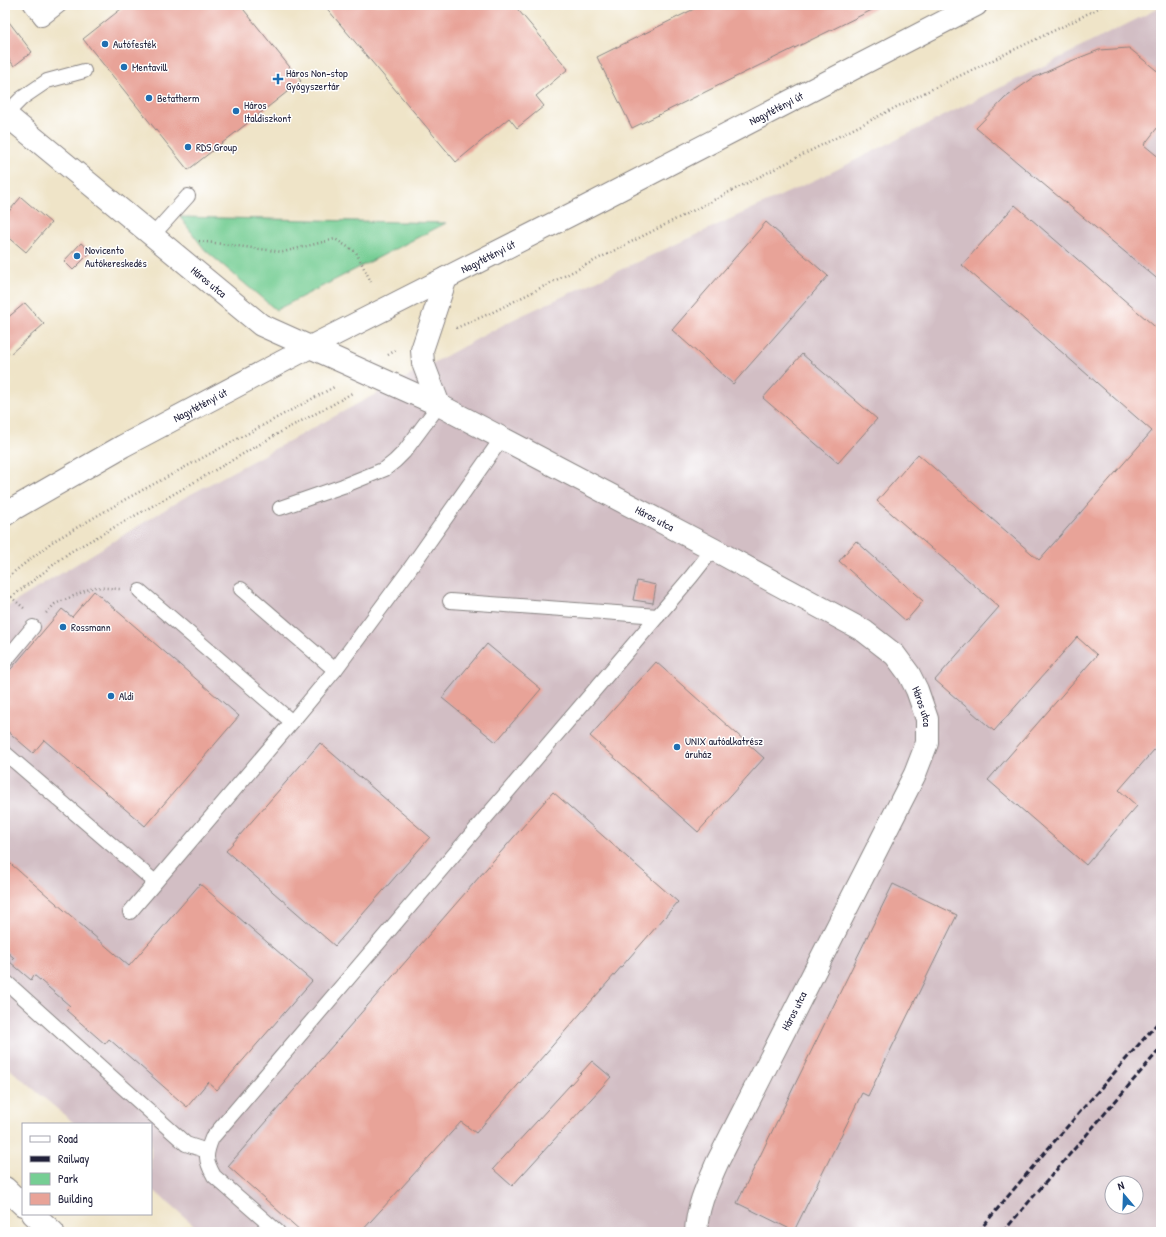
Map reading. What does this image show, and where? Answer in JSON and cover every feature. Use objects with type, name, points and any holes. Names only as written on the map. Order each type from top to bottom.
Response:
[{"type":"street","name":"Nagytétényi út","points":[[5,515],[123,446],[310,347],[759,118],[976,5]]},
{"type":"street","name":"Háros utca","points":[[5,114],[262,325],[439,405],[712,549],[864,631],[895,656],[909,674],[917,690],[927,719],[927,743],[915,774],[717,1163],[704,1191],[697,1219],[696,1232]]},
{"type":"street","points":[[439,405],[423,363],[422,350],[446,278]]},
{"type":"street","points":[[5,1188],[22,1204]]},
{"type":"street","points":[[34,1215],[53,1232]]},
{"type":"lane","points":[[31,5],[42,19],[60,5]]},
{"type":"lane","points":[[5,114],[22,98],[47,81],[84,71]]},
{"type":"lane","points":[[152,236],[188,196]]},
{"type":"lane","points":[[280,508],[343,486],[385,469],[404,452],[439,405]]},
{"type":"lane","points":[[130,912],[335,670],[409,570],[502,438]]},
{"type":"lane","points":[[278,1232],[214,1176],[208,1164],[207,1151],[212,1138],[658,616],[691,577],[712,549]]},
{"type":"lane","points":[[241,589],[335,670]]},
{"type":"lane","points":[[140,590],[292,722]]},
{"type":"lane","points":[[450,601],[658,616]]},
{"type":"lane","points":[[5,661],[34,627]]},
{"type":"lane","points":[[5,753],[155,882]]},
{"type":"lane","points":[[5,981],[186,1144],[207,1151]]},
{"type":"path","points":[[5,579],[52,542],[126,499],[367,373],[393,351],[427,334],[455,328],[491,313],[926,92],[1070,23],[1104,5]]},
{"type":"path","points":[[198,241],[283,252],[336,239],[356,252],[371,282]]},
{"type":"path","points":[[5,602],[70,552],[166,499],[286,428],[332,405],[354,391],[367,373]]},
{"type":"path","points":[[34,627],[55,604],[94,587],[140,590]]},
{"type":"shaded area","points":[[1161,7],[1161,1232],[202,1232],[152,1189],[152,1123],[74,1123],[5,1065],[5,608],[182,499],[514,319],[834,171]]},
{"type":"green space","points":[[180,217],[446,223],[276,310],[205,250]]},
{"type":"building","points":[[126,5],[240,5],[301,81],[188,170],[83,39]]},
{"type":"building","points":[[324,5],[514,5],[568,69],[536,96],[544,106],[517,128],[509,118],[456,162]]},
{"type":"building","points":[[702,5],[882,5],[632,128],[597,57]]},
{"type":"building","points":[[6,18],[32,52],[14,66],[5,54]]},
{"type":"building","points":[[1129,48],[1161,74],[1161,123],[1144,145],[1161,159],[1161,282],[976,128],[1005,98],[1033,78],[1099,50]]},
{"type":"building","points":[[21,197],[51,223],[26,252],[5,234],[5,216]]},
{"type":"building","points":[[1015,205],[1161,332],[1161,742],[1119,790],[1137,806],[1086,865],[988,780],[1097,655],[1077,637],[994,731],[935,680],[999,607],[877,501],[918,454],[1039,560],[1152,431],[962,265]]},
{"type":"building","points":[[766,222],[828,276],[733,384],[672,330]]},
{"type":"building","name":"Novicento Autókereskedés","points":[[81,243],[91,252],[73,270],[64,261]]},
{"type":"building","points":[[25,303],[44,324],[10,354],[5,349],[5,320]]},
{"type":"building","points":[[802,354],[877,419],[838,463],[763,398]]},
{"type":"building","points":[[856,541],[923,601],[906,621],[839,561]]},
{"type":"building","points":[[637,581],[656,585],[653,603],[633,600]]},
{"type":"building","name":"Aldi","points":[[94,591],[239,716],[145,826],[44,740],[33,753],[5,729],[5,676],[62,609],[72,617]]},
{"type":"building","points":[[487,644],[541,689],[496,742],[442,698]]},
{"type":"building","name":"UNIX autóalkatrész áruház","points":[[656,662],[764,758],[698,832],[590,736]]},
{"type":"building","points":[[320,743],[430,837],[335,946],[226,851]]},
{"type":"building","points":[[553,792],[678,902],[476,1133],[461,1122],[361,1232],[302,1232],[228,1166]]},
{"type":"building","points":[[5,859],[129,966],[200,884],[312,981],[217,1090],[208,1082],[187,1107],[109,1039],[105,1044],[66,1010],[70,1006],[34,975],[31,980],[10,962],[14,958],[5,950]]},
{"type":"building","points":[[893,884],[957,915],[868,1096],[862,1093],[794,1231],[737,1203]]},
{"type":"building","points":[[592,1061],[611,1077],[512,1186],[493,1169]]},
{"type":"railway","points":[[978,1232],[1046,1151],[1161,1019]]},
{"type":"railway","points":[[1003,1232],[1161,1048]]},
{"type":"place","name":"Autófesték","points":[[105,44]]},
{"type":"place","name":"Mentavill","points":[[124,67]]},
{"type":"place","name":"Háros Non-stop Gyógyszertár","points":[[278,79]]},
{"type":"place","name":"Betatherm","points":[[149,98]]},
{"type":"place","name":"Háros Italdiszkont","points":[[236,111]]},
{"type":"place","name":"RDS Group","points":[[188,147]]},
{"type":"place","name":"Novicento Autókereskedés","points":[[77,256]]},
{"type":"place","name":"Rossmann","points":[[63,627]]},
{"type":"place","name":"Aldi","points":[[111,696]]},
{"type":"place","name":"UNIX autóalkatrész áruház","points":[[677,747]]}]
